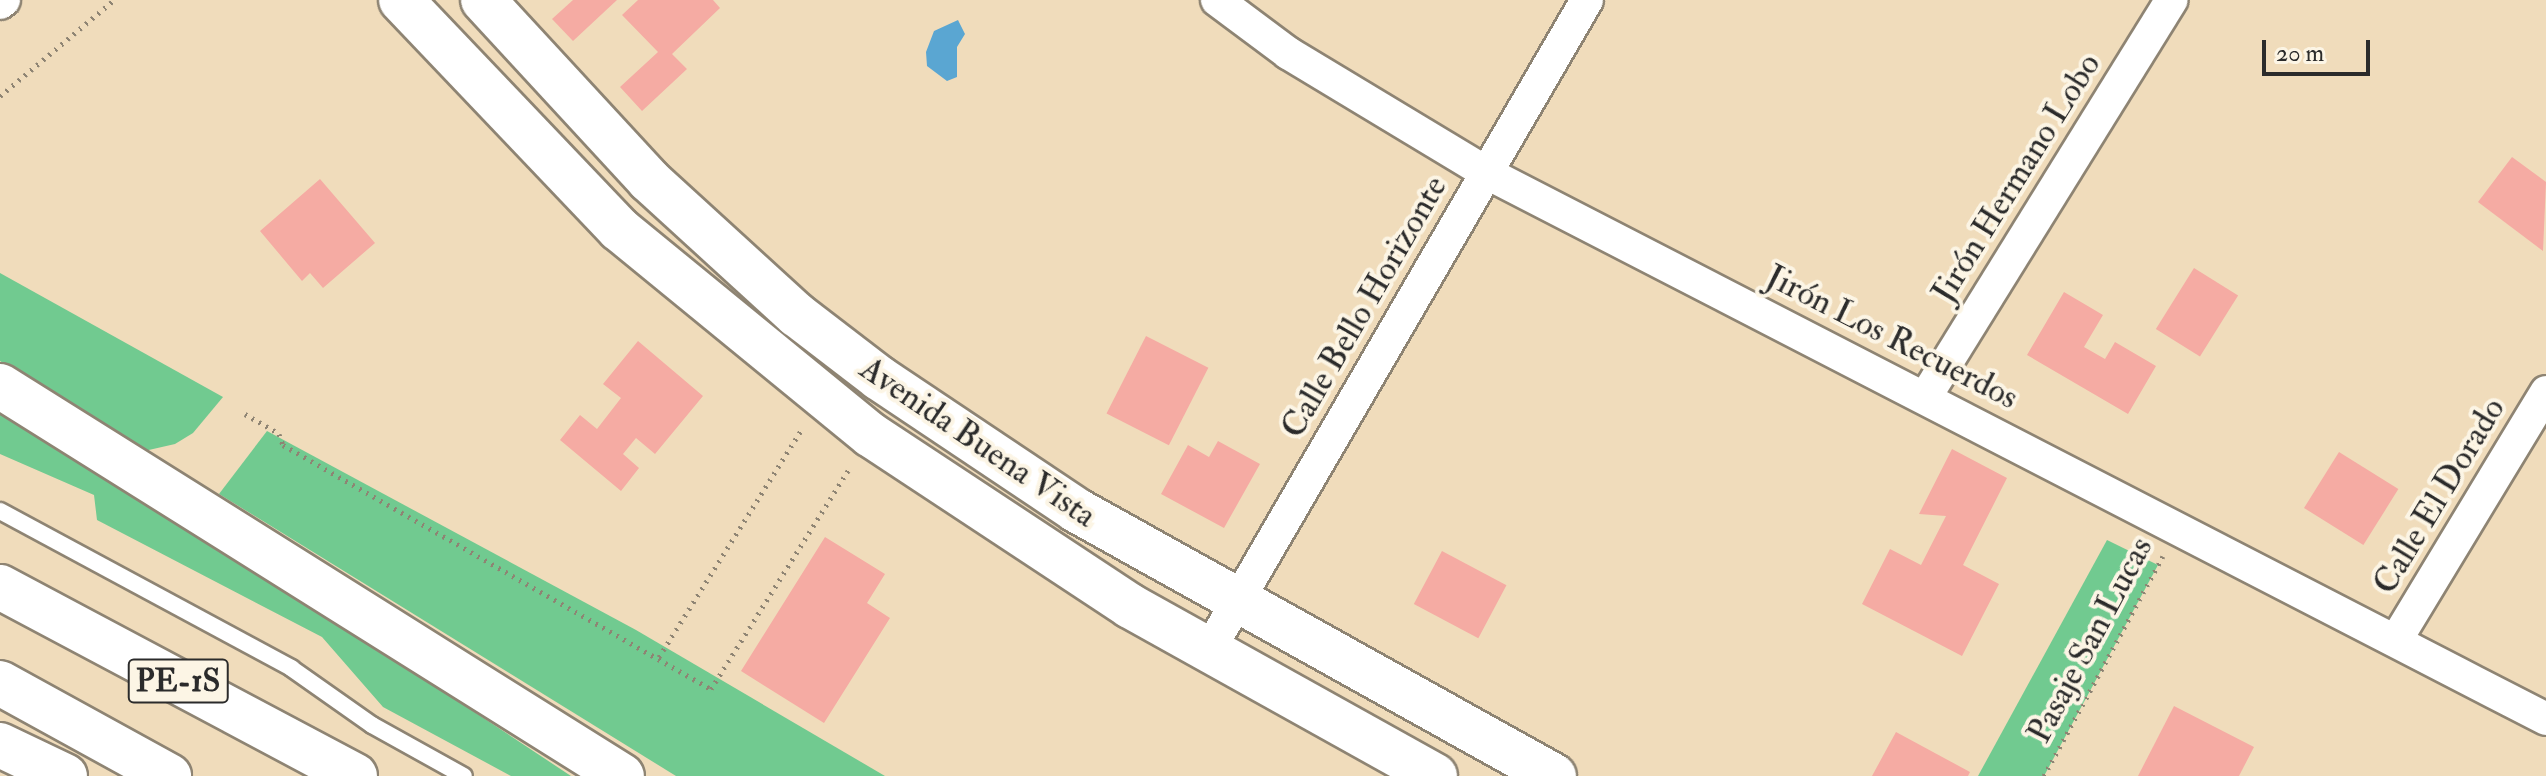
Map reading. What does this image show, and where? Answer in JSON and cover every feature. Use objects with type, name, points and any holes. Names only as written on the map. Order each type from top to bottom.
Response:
[{"type":"main road","name":"Avenida Buena Vista","points":[[401,0],[619,229],[871,435],[1049,557],[1208,652],[1435,776]]},
{"type":"main road","name":"Avenida Buena Vista","points":[[483,0],[649,180],[797,315],[879,378],[1076,510],[1237,603],[1554,776]]},
{"type":"main road","points":[[0,386],[622,776]]},
{"type":"main road","name":"PE-1S","points":[[0,587],[355,776]]},
{"type":"main road","name":"PE-1S","points":[[0,683],[169,776]]},
{"type":"main road","points":[[0,745],[65,776]]},
{"type":"street","name":"Jirón Los Recuerdos","points":[[1217,0],[1288,53],[1485,172],[1926,396],[2546,719]]},
{"type":"street","name":"Calle Bello Horizonte","points":[[1208,652],[1587,0]]},
{"type":"street","name":"Jirón Hermano Lobo","points":[[1926,396],[2172,0]]},
{"type":"street","name":"Calle El Dorado","points":[[2396,640],[2546,392]]},
{"type":"lane","points":[[0,511],[291,668],[372,725],[464,776]]},
{"type":"path","points":[[0,96],[114,0]]},
{"type":"path","points":[[659,657],[822,398]]},
{"type":"path","points":[[245,414],[279,434],[283,445],[711,689],[871,435]]},
{"type":"path","name":"Pasaje San Lucas","points":[[2044,776],[2178,527]]},
{"type":"green space","points":[[0,273],[223,397],[193,433],[175,444],[140,452],[0,361]]},
{"type":"green space","points":[[0,408],[290,590],[571,776],[511,776],[383,707],[322,637],[97,520],[94,495],[0,454]]},
{"type":"green space","points":[[267,431],[636,630],[885,776],[676,776],[219,494]]},
{"type":"green space","points":[[2107,540],[2158,565],[2044,776],[1978,776]]},
{"type":"water","points":[[958,20],[965,34],[957,47],[957,77],[947,81],[927,66],[926,52],[934,31]]},
{"type":"building","points":[[573,0],[617,0],[573,41],[552,19]]},
{"type":"building","points":[[638,0],[713,0],[720,8],[672,54],[687,69],[642,111],[620,87],[658,52],[622,15]]},
{"type":"building","points":[[2512,157],[2546,182],[2543,251],[2478,202]]},
{"type":"building","points":[[320,179],[375,243],[323,288],[310,273],[302,281],[260,231]]},
{"type":"building","points":[[2194,268],[2238,296],[2200,357],[2156,329]]},
{"type":"building","points":[[2064,292],[2103,315],[2084,347],[2105,359],[2115,342],[2156,366],[2128,414],[2027,355]]},
{"type":"building","points":[[1146,336],[1208,368],[1169,445],[1107,414]]},
{"type":"building","points":[[638,341],[703,396],[655,454],[636,438],[623,454],[639,468],[621,491],[560,440],[580,415],[597,429],[621,398],[603,384]]},
{"type":"building","points":[[1218,441],[1260,464],[1224,528],[1161,494],[1188,445],[1209,457]]},
{"type":"building","points":[[1952,449],[2007,478],[1963,565],[1999,584],[1962,656],[1862,604],[1890,549],[1921,565],[1946,516],[1919,514]]},
{"type":"building","points":[[2339,452],[2398,489],[2363,545],[2304,508]]},
{"type":"building","points":[[825,537],[885,574],[867,603],[890,618],[824,723],[741,671]]},
{"type":"building","points":[[1442,551],[1506,585],[1478,638],[1414,604]]},
{"type":"building","points":[[2174,706],[2254,747],[2239,776],[2138,776]]},
{"type":"building","points":[[1896,732],[1970,772],[1968,776],[1872,776]]}]
